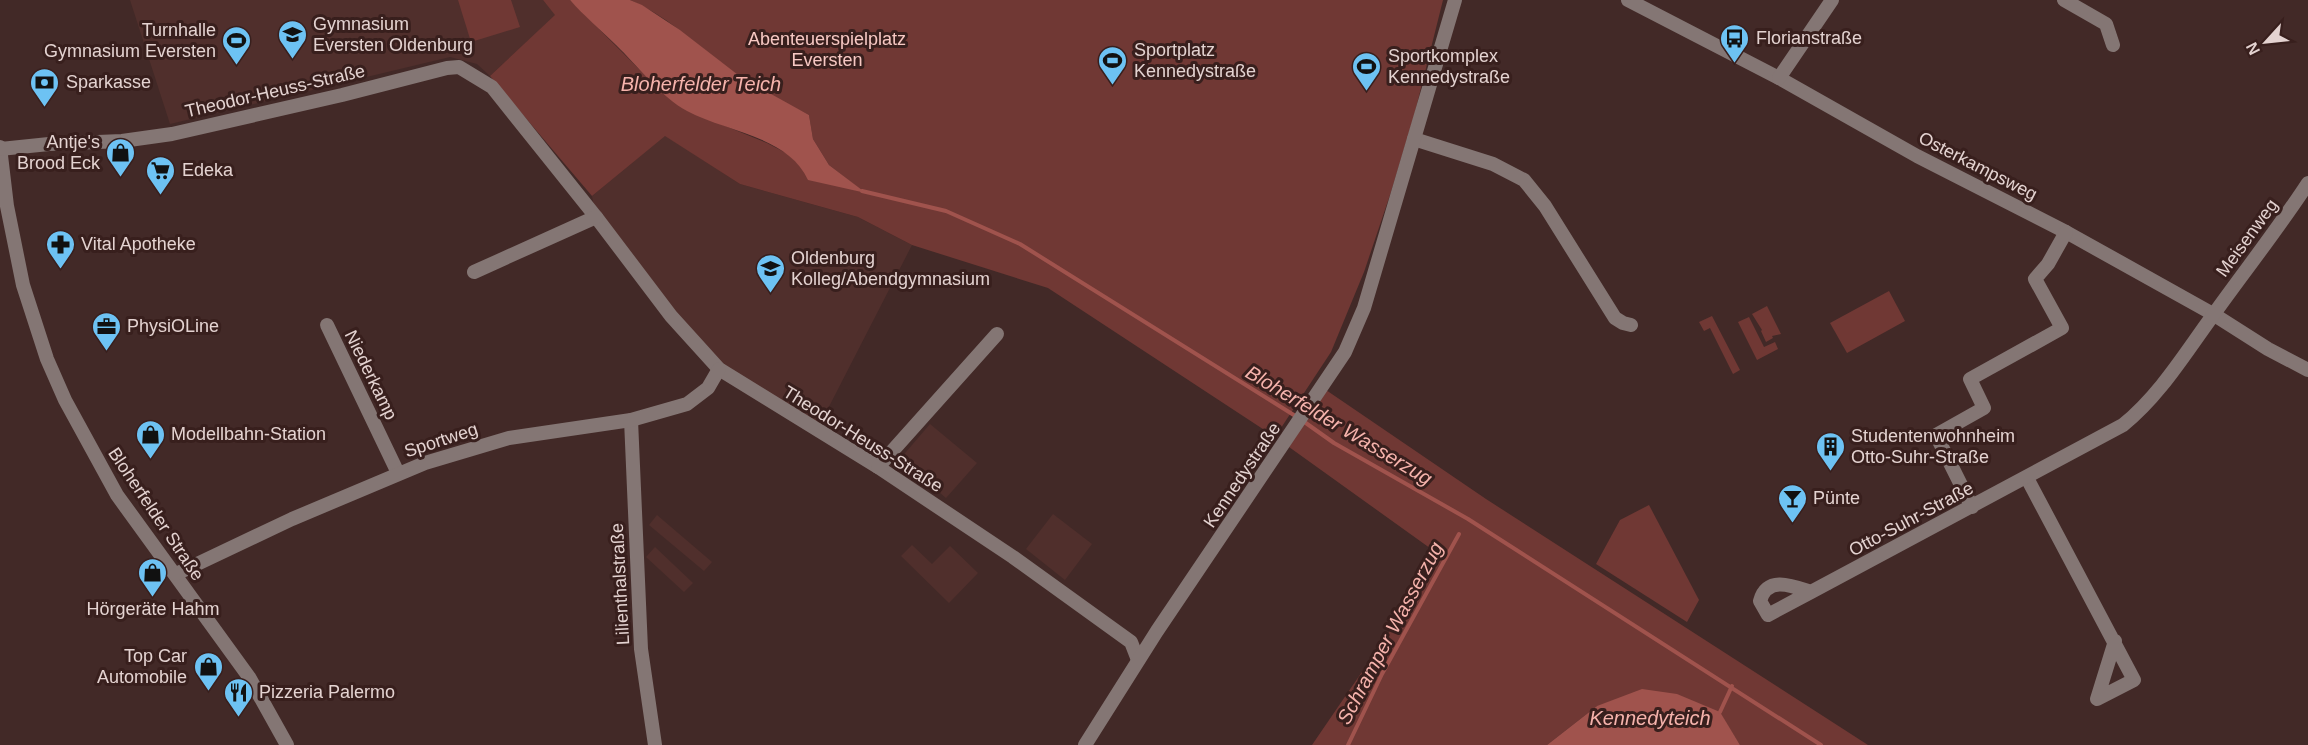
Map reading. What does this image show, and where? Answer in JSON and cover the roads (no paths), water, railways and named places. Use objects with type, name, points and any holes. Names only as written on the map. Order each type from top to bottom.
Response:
[{"type":"street","name":"Kennedystraße","points":[[1085,745],[1138,660],[1345,352],[1365,308],[1455,0]]},
{"type":"street","name":"Osterkampsweg","points":[[1628,0],[1779,78],[1917,156],[2066,232],[2308,370]]},
{"type":"street","points":[[1779,78],[1832,0]]},
{"type":"street","points":[[2064,0],[2106,24],[2113,45]]},
{"type":"street","name":"Theodor-Heuss-Straße","points":[[0,148],[122,141],[172,134],[459,67],[492,87],[596,217],[671,316],[719,369],[878,467],[1013,557],[1131,642],[1138,660]]},
{"type":"street","points":[[1414,139],[1493,164],[1524,180],[1542,201],[1615,318],[1631,325]]},
{"type":"street","name":"Bloherfelder Straße","points":[[0,148],[4,207],[16,256],[33,320],[64,399],[117,495],[249,677],[287,745]]},
{"type":"street","name":"Meisenweg","points":[[2213,314],[2263,249],[2308,183]]},
{"type":"street","points":[[474,272],[596,217]]},
{"type":"street","points":[[1972,507],[1936,435],[1984,408],[1970,379],[2062,328],[2035,279],[2048,264],[2066,232]]},
{"type":"street","name":"Otto-Suhr-Straße","points":[[1811,592],[2123,425],[2157,390],[2213,314]]},
{"type":"street","name":"Niederkamp","points":[[327,324],[398,473]]},
{"type":"street","points":[[878,467],[997,334]]},
{"type":"street","name":"Sportweg","points":[[176,574],[292,519],[398,473],[509,438],[631,420],[687,404],[708,388],[719,369]]},
{"type":"street","name":"Lilienthalstraße","points":[[631,420],[641,649],[655,745]]},
{"type":"street","points":[[2027,478],[2115,641]]},
{"type":"water","name":"Bloherfelder Teich","points":[[570,0],[630,0],[642,5],[680,30],[742,78],[809,115],[813,139],[829,165],[866,193],[808,180],[799,165],[771,144],[687,111],[659,90]]},
{"type":"water","name":"Kennedyteich","points":[[1642,689],[1677,694],[1720,712],[1740,745],[1547,745],[1597,706]]},
{"type":"waterway","name":"Bloherfelder Wasserzug","points":[[862,191],[946,211],[1020,244],[1297,417]]},
{"type":"waterway","name":"Bloherfelder Wasserzug","points":[[1303,421],[1334,443],[1468,519],[1821,745]]},
{"type":"waterway","name":"Schramper Wasserzug","points":[[1348,745],[1382,674],[1459,534]]},
{"type":"waterway","points":[[1720,712],[1732,686]]},
{"type":"place","name":"Gymnasium Eversten Oldenburg","points":[[292,60]]},
{"type":"place","name":"Florianstraße","points":[[1735,64]]},
{"type":"place","name":"Turnhalle Gymnasium Eversten","points":[[237,66]]},
{"type":"place","name":"Sportplatz Kennedystraße","points":[[1113,86]]},
{"type":"place","name":"Sportkomplex Kennedystraße","points":[[1367,92]]},
{"type":"place","name":"Sparkasse","points":[[45,108]]},
{"type":"place","name":"Antje's Brood Eck","points":[[121,178]]},
{"type":"place","name":"Edeka","points":[[161,196]]},
{"type":"place","name":"Vital Apotheke","points":[[60,270]]},
{"type":"place","name":"Oldenburg Kolleg/Abendgymnasium","points":[[770,294]]},
{"type":"place","name":"PhysiOLine","points":[[106,352]]},
{"type":"place","name":"Modellbahn-Station","points":[[150,460]]},
{"type":"place","name":"Studentenwohnheim Otto-Suhr-Straße","points":[[1830,472]]},
{"type":"place","name":"Pünte","points":[[1792,524]]},
{"type":"place","name":"Hörgeräte Hahm","points":[[153,598]]},
{"type":"place","name":"Top Car Automobile","points":[[208,692]]},
{"type":"place","name":"Pizzeria Palermo","points":[[238,718]]},
{"type":"park label","name":"Abenteuerspielplatz Eversten","points":[[827,49]]}]
